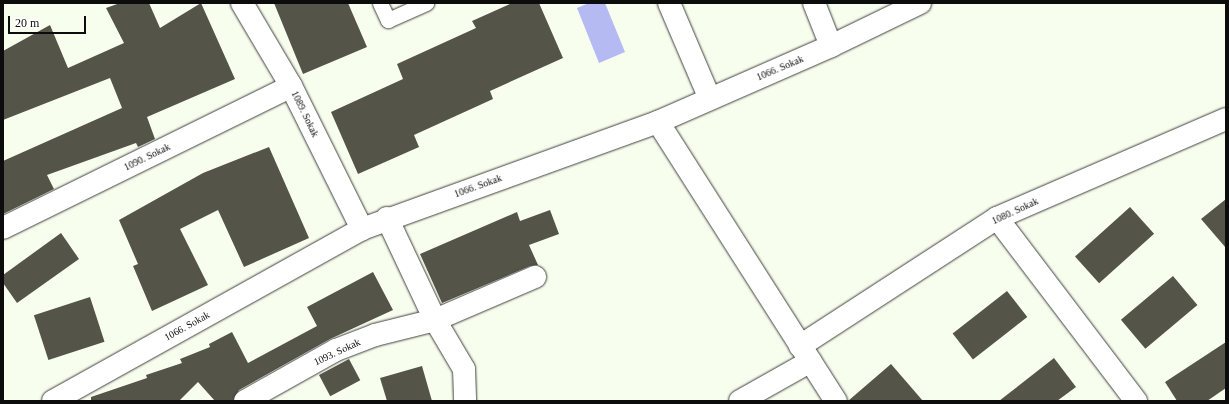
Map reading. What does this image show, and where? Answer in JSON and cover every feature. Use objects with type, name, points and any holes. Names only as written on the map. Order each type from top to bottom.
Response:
[{"type":"street","name":"1089. Sokak","points":[[242,3],[291,86],[362,228]]},
{"type":"street","points":[[669,3],[710,99]]},
{"type":"street","points":[[814,3],[831,46]]},
{"type":"street","name":"1066. Sokak","points":[[53,401],[362,228],[658,122],[831,46],[920,3]]},
{"type":"street","name":"1090. Sokak","points":[[3,228],[291,86]]},
{"type":"street","name":"1080. Sokak","points":[[740,401],[997,218],[1226,119]]},
{"type":"street","points":[[658,122],[836,401]]},
{"type":"street","points":[[387,218],[435,320],[464,369],[465,401]]},
{"type":"street","points":[[997,218],[1136,401]]},
{"type":"street","name":"1093. Sokak","points":[[245,401],[336,350],[375,335],[435,320],[535,277]]},
{"type":"lane","points":[[380,3],[388,20],[426,3]]},
{"type":"water","points":[[589,3],[605,3],[625,52],[599,63],[577,8]]},
{"type":"building","points":[[120,3],[149,3],[160,28],[201,3],[235,79],[147,117],[155,139],[138,147],[136,143],[47,175],[54,189],[3,214],[3,161],[122,108],[110,78],[3,120],[3,51],[50,25],[68,68],[124,43],[106,8]]},
{"type":"building","points":[[274,3],[348,3],[367,47],[303,74]]},
{"type":"building","points":[[512,3],[539,3],[563,58],[490,91],[493,99],[414,135],[419,147],[358,174],[331,112],[403,79],[397,64],[476,28],[472,21]]},
{"type":"building","points":[[269,147],[309,238],[244,267],[218,210],[180,229],[208,285],[152,311],[133,266],[138,264],[119,220],[203,173]]},
{"type":"building","points":[[1226,199],[1226,248],[1201,219]]},
{"type":"building","points":[[1130,207],[1154,234],[1099,283],[1075,257]]},
{"type":"building","points":[[550,210],[559,234],[529,245],[538,265],[530,266],[442,303],[420,254],[517,212],[520,221]]},
{"type":"building","points":[[61,233],[79,259],[17,303],[3,283],[3,275]]},
{"type":"building","points":[[373,272],[393,310],[330,339],[239,390],[233,401],[215,401],[198,382],[179,401],[91,401],[91,397],[147,378],[146,375],[182,363],[180,359],[210,347],[209,344],[232,332],[248,363],[317,326],[307,307]]},
{"type":"building","points":[[1173,276],[1197,305],[1145,349],[1121,320]]},
{"type":"building","points":[[1007,291],[1027,317],[973,359],[953,333]]},
{"type":"building","points":[[90,297],[105,342],[48,360],[34,315]]},
{"type":"building","points":[[1226,342],[1226,388],[1207,401],[1177,401],[1165,382]]},
{"type":"building","points":[[1054,358],[1076,387],[1057,401],[999,401]]},
{"type":"building","points":[[349,359],[360,380],[330,396],[319,375]]},
{"type":"building","points":[[891,364],[923,401],[848,401]]},
{"type":"building","points":[[422,366],[432,401],[387,401],[380,378]]}]
